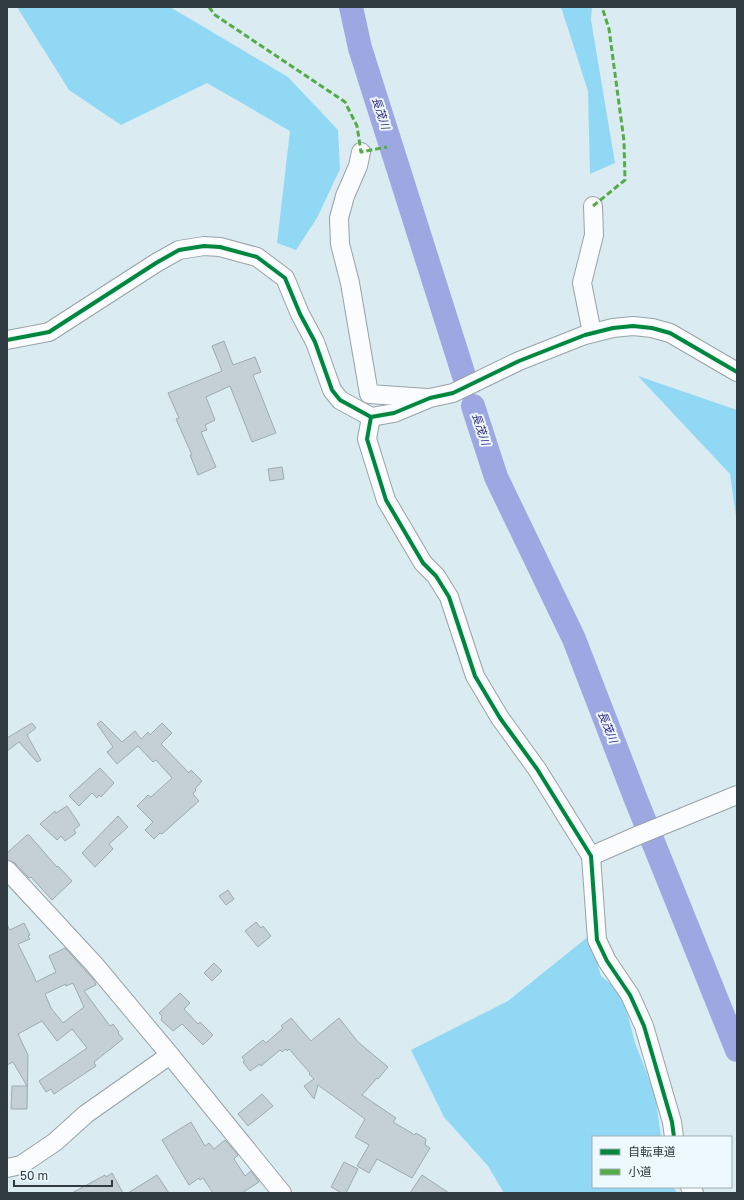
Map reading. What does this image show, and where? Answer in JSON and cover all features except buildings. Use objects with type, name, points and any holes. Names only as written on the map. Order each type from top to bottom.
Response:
[{"type":"street","points":[[361,152],[358,166],[345,196],[339,218],[339,231],[340,244],[350,283],[369,394],[430,398]]},
{"type":"street","points":[[592,333],[582,283],[594,235],[593,206]]},
{"type":"street","points":[[7,340],[49,332],[156,263],[179,250],[204,246],[220,247],[257,257],[284,278],[300,314],[315,342],[332,390],[340,400],[371,417],[394,413],[430,398],[453,392],[519,361],[585,335],[613,328],[633,326],[652,328],[670,333],[737,372]]},
{"type":"street","points":[[371,417],[367,439],[386,500],[423,563],[436,576],[449,597],[475,676],[500,718],[537,769],[591,856],[597,940],[607,961],[630,995],[644,1026],[670,1115],[674,1136]]},
{"type":"street","points":[[591,856],[737,795]]},
{"type":"street","points":[[7,870],[94,964],[282,1193]]},
{"type":"street","points":[[7,1168],[21,1165],[55,1142],[86,1114],[170,1055]]},
{"type":"shaded area","points":[[17,7],[170,7],[288,77],[338,130],[340,169],[317,218],[296,250],[277,243],[290,131],[207,83],[121,125],[69,90]]},
{"type":"shaded area","points":[[561,7],[592,7],[591,20],[615,163],[590,174],[588,91]]},
{"type":"shaded area","points":[[638,376],[737,410],[737,523],[730,474]]},
{"type":"shaded area","points":[[589,936],[601,976],[622,993],[635,1043],[655,1094],[661,1136],[592,1136],[592,1188],[674,1188],[677,1193],[504,1193],[488,1166],[444,1117],[411,1050],[508,1001]]},
{"type":"waterway","name":"長茂川","points":[[351,7],[360,48],[465,379]]},
{"type":"waterway","name":"長茂川","points":[[473,406],[496,477],[574,639],[635,797],[737,1050]]},
{"type":"marked path","points":[[209,7],[215,15],[345,102],[357,126],[361,152],[387,147]]},
{"type":"marked path","points":[[593,206],[625,180],[624,141],[609,29],[602,7]]},
{"type":"cycle path","points":[[7,340],[49,332],[156,263],[179,250],[204,246],[220,247],[257,257],[285,278],[300,314],[315,342],[332,390],[340,400],[371,417],[394,413],[430,398],[453,393],[519,361],[585,335],[613,328],[633,326],[652,328],[670,333],[737,372]]},
{"type":"cycle path","points":[[371,417],[367,439],[386,500],[423,563],[436,576],[449,597],[475,676],[500,718],[537,769],[591,856],[597,940],[607,961],[630,995],[644,1026],[672,1122],[674,1136]]}]
